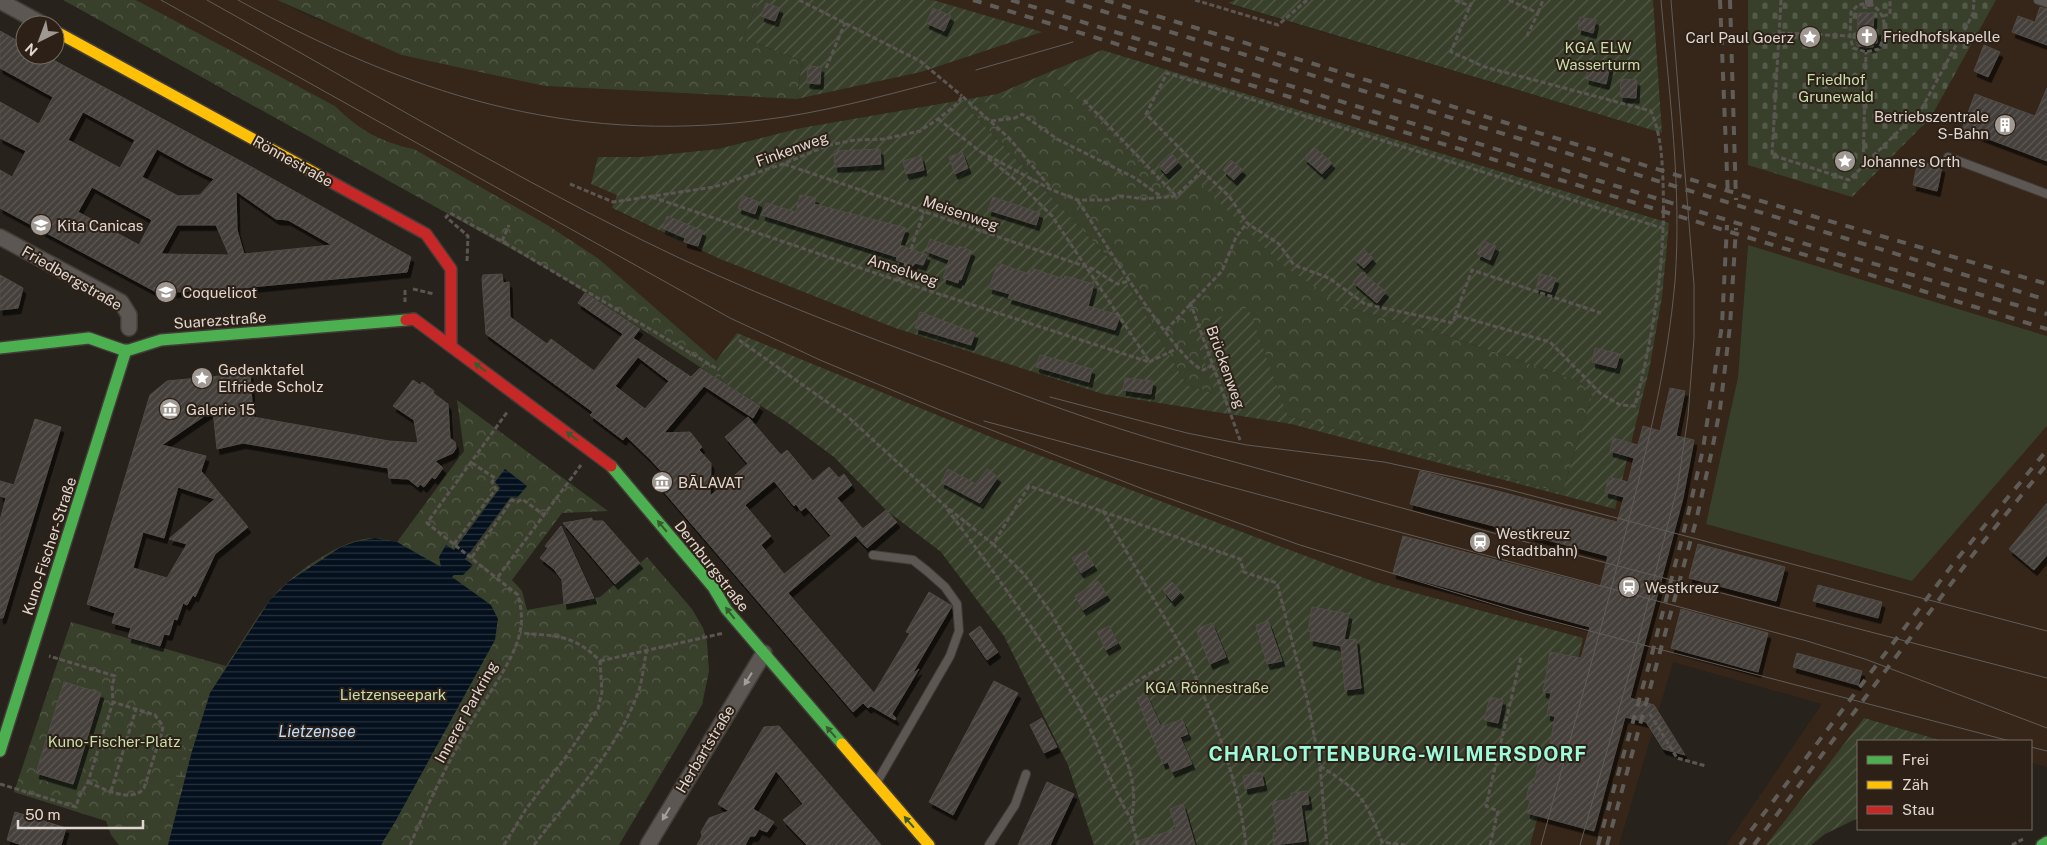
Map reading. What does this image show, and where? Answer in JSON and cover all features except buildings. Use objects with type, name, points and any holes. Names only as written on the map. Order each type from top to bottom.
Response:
[{"type":"street","points":[[0,1],[26,15]]},
{"type":"street","name":"Rönnestraße","points":[[65,36],[426,234],[451,269],[446,342]]},
{"type":"street","name":"Friedbergstraße","points":[[0,237],[121,302],[129,315],[129,328]]},
{"type":"street","name":"Suarezstraße","points":[[126,350],[138,350],[154,340],[414,319],[446,342]]},
{"type":"street","points":[[0,348],[96,338],[116,349],[126,350]]},
{"type":"street","name":"Dernburgstraße","points":[[446,342],[611,466],[713,587],[726,609],[929,845]]},
{"type":"street","name":"Kuno-Fischer-Straße","points":[[0,751],[126,350]]},
{"type":"street","name":"Herbartstraße","points":[[648,845],[764,653]]},
{"type":"street","points":[[2042,845],[2047,842]]},
{"type":"lane","points":[[2038,0],[2047,3]]},
{"type":"lane","points":[[1948,157],[2047,194]]},
{"type":"lane","points":[[873,554],[913,560],[928,571],[945,587],[957,604],[958,631],[950,656],[876,784]]},
{"type":"lane","points":[[989,845],[1015,805],[1026,774]]},
{"type":"path","points":[[799,0],[920,61],[1009,138],[1052,190]]},
{"type":"path","points":[[1195,0],[1278,25],[1307,0]]},
{"type":"path","points":[[1455,0],[1470,6]]},
{"type":"path","points":[[1455,315],[1550,342],[1600,393],[1620,405],[1635,406],[1658,296],[1665,229],[1661,144],[1651,111],[1485,67],[1451,52],[1473,0]]},
{"type":"path","points":[[1509,0],[1538,13]]},
{"type":"path","points":[[1526,38],[1543,0]]},
{"type":"path","points":[[1781,0],[1772,155],[1846,180],[1863,168],[1922,108],[1973,14],[1974,0]]},
{"type":"path","points":[[1884,16],[1890,14],[1890,0]]},
{"type":"path","points":[[1869,2],[1878,8],[1884,16],[1884,36],[1879,49],[1866,52],[1853,48],[1850,36],[1851,12],[1858,5],[1869,2]]},
{"type":"path","points":[[826,68],[845,23]]},
{"type":"path","points":[[1780,33],[1850,36]]},
{"type":"path","points":[[1884,36],[1960,38]]},
{"type":"path","points":[[1863,168],[1866,52]]},
{"type":"path","points":[[1601,313],[1472,270],[1453,323],[1365,304],[1329,278],[1294,265],[1279,244],[1247,223],[1230,196],[1202,171],[1146,114],[1167,74],[1665,229]]},
{"type":"path","name":"Finkenweg","points":[[570,184],[612,202],[728,184],[829,145],[855,140],[884,139],[920,130],[958,103],[962,96]]},
{"type":"path","points":[[1084,100],[1176,196]]},
{"type":"path","points":[[990,121],[1015,118],[1022,114],[1057,139],[1135,178],[1162,197]]},
{"type":"path","points":[[938,119],[1018,182],[1052,216],[1149,362],[1178,348]]},
{"type":"path","points":[[981,152],[1052,190],[1078,200],[1107,200],[1122,196],[1144,199],[1176,196],[1202,171]]},
{"type":"path","name":"Meisenweg","points":[[783,164],[1087,267],[1118,284],[1129,281]]},
{"type":"path","name":"Amselweg","points":[[652,197],[899,281],[1149,362]]},
{"type":"path","points":[[1078,200],[1129,281],[1178,348],[1197,367],[1203,370],[1214,365]]},
{"type":"path","points":[[911,249],[924,212]]},
{"type":"path","points":[[468,236],[446,217],[450,213],[504,241],[719,370]]},
{"type":"path","points":[[1166,330],[1190,302],[1222,271],[1236,237],[1247,223]]},
{"type":"path","points":[[504,241],[509,225]]},
{"type":"path","points":[[899,281],[906,263]]},
{"type":"path","name":"Brückenweg","points":[[1190,302],[1240,440]]},
{"type":"path","points":[[739,340],[846,416],[944,505],[993,544],[1024,574],[1051,614],[1101,702],[1133,778],[1134,806],[1130,819]]},
{"type":"path","points":[[495,430],[427,523],[498,577],[568,482]]},
{"type":"path","points":[[456,545],[496,489],[492,482],[495,478],[472,463]]},
{"type":"path","points":[[993,544],[1029,486],[1240,559],[1244,572],[1277,583],[1308,703],[1320,766],[1327,845]]},
{"type":"path","points":[[470,556],[512,500],[517,502],[522,499],[544,515]]},
{"type":"path","points":[[944,505],[1035,630],[1082,712],[1121,803],[1130,819],[1138,845]]},
{"type":"path","points":[[1103,511],[1185,653],[1218,726],[1243,820],[1246,845]]},
{"type":"path","name":"Innerer Parkring","points":[[410,845],[432,795],[469,725],[496,682],[520,633],[522,615],[518,595],[498,577]]},
{"type":"path","points":[[600,661],[743,628]]},
{"type":"path","points":[[504,845],[526,809],[565,758],[598,709],[602,692],[600,661],[588,648],[563,636],[520,633]]},
{"type":"path","points":[[534,845],[566,803],[586,782],[620,730],[639,689],[647,649]]},
{"type":"path","points":[[0,784],[76,807],[79,797],[88,782],[113,702],[112,685],[115,676],[31,650]]},
{"type":"path","points":[[1101,702],[1185,653]]},
{"type":"path","points":[[1490,845],[1498,811],[1486,806],[1521,657]]},
{"type":"path","points":[[88,782],[111,791],[132,796],[141,793],[162,732],[163,726],[155,715],[113,702]]},
{"type":"path","points":[[111,791],[136,709]]},
{"type":"path","points":[[1650,714],[1677,758],[1706,766]]},
{"type":"path","points":[[1320,766],[1354,788],[1370,811],[1382,842],[1406,845]]},
{"type":"shaded area","points":[[136,0],[277,0],[313,18],[545,86],[797,99],[921,72],[1041,32],[933,0],[1235,0],[1229,4],[1662,133],[1653,0],[1748,0],[1748,165],[1931,117],[1996,0],[2047,0],[2047,336],[1748,245],[1738,377],[1706,524],[1912,581],[2047,426],[2047,767],[2032,763],[2032,740],[1940,740],[1864,718],[1766,845],[1726,845],[1822,704],[1673,662],[1619,845],[1530,845],[1555,755],[1582,638],[1375,582],[996,439],[737,333],[716,361],[599,259],[549,226],[414,149],[389,144],[354,125],[335,106]],"holes":[[[1102,50],[1669,223],[1649,370],[1615,508],[1291,424],[1103,394],[895,328],[720,259],[612,209],[617,195],[598,157],[641,157],[718,149],[801,128],[997,94]]]},
{"type":"green space","points":[[63,0],[136,0],[335,106],[353,122],[380,139],[414,149],[549,226],[599,259],[716,361],[723,382],[560,276]]},
{"type":"green space","points":[[277,0],[759,0],[743,38],[802,61],[797,99],[545,86],[402,55]]},
{"type":"green space","points":[[759,0],[933,0],[1042,32],[921,72],[797,99],[802,61],[743,38]]},
{"type":"green space","name":"KGA ELW Wasserturm","points":[[1235,0],[1653,0],[1662,133],[1228,3]]},
{"type":"green space","name":"Friedhof Grunewald","points":[[1748,0],[1996,0],[1931,117],[1852,197],[1748,165]]},
{"type":"green space","points":[[1102,50],[1669,223],[1662,297],[1649,370],[1615,509],[1291,424],[1103,394],[895,328],[720,259],[612,208],[617,195],[591,184],[598,157],[641,157],[718,149],[801,128],[997,94]],"holes":[[[1053,75],[1179,203],[1200,183],[1281,264],[1345,307],[1433,331],[1579,381],[1592,396],[1562,493],[1288,416],[1248,307],[1192,327],[1216,394],[1187,385],[1118,268],[966,106],[998,100]]]},
{"type":"green space","points":[[1053,75],[1179,202],[1200,182],[1230,212],[1345,307],[1433,331],[1579,381],[1592,396],[1562,493],[1288,416],[1248,308],[1216,394],[1187,385],[1118,268],[966,106],[998,100]]},
{"type":"green space","points":[[1748,245],[2047,336],[2047,426],[1912,581],[1706,524],[1738,377]]},
{"type":"green space","name":"KGA Rönnestraße","points":[[737,333],[996,439],[1375,582],[1583,638],[1555,755],[1530,845],[1094,845],[1068,765],[1004,636],[941,552],[886,510],[834,457],[788,423],[723,382],[716,361]]},
{"type":"green space","name":"Lietzenseepark","points":[[457,400],[608,511],[562,513],[512,580],[522,591],[527,610],[600,597],[647,557],[692,609],[703,628],[707,642],[709,671],[702,705],[619,845],[119,845],[111,835],[106,821],[14,792],[71,622],[226,666],[271,599],[304,569],[333,551],[362,539],[378,538],[397,542],[464,451]]},
{"type":"green space","points":[[1864,718],[1940,740],[1857,740],[1857,818],[1825,834],[1811,845],[1766,845]]},
{"type":"green space","points":[[196,738],[178,807],[173,800],[169,779],[184,757],[187,745]]},
{"type":"water","name":"Lietzensee","points":[[505,469],[527,486],[517,498],[511,497],[465,559],[473,565],[463,575],[454,575],[452,577],[491,605],[498,619],[495,640],[381,845],[168,845],[192,751],[210,693],[270,600],[288,582],[341,547],[375,538],[397,542],[441,567],[439,557],[446,545],[454,550],[500,488],[495,482]]},
{"type":"tram line","points":[[161,0],[730,318],[820,360],[940,410],[1143,489],[1300,545],[1525,614],[2006,740]]},
{"type":"tram line","points":[[207,0],[532,183],[679,258],[792,307],[1033,399],[1180,447],[1526,542],[2047,678]]},
{"type":"tram line","points":[[238,0],[301,33],[364,62],[427,85],[490,104],[555,118],[621,125],[690,126],[762,120],[828,109],[936,82]]},
{"type":"tram line","points":[[1541,845],[1620,556],[1651,428],[1668,340],[1675,281],[1677,211],[1674,140],[1661,0]]},
{"type":"tram line","points":[[1580,845],[1633,660],[1678,485],[1688,416],[1694,338],[1694,285],[1671,0]]},
{"type":"tram line","points":[[976,70],[1073,42]]},
{"type":"tram line","points":[[1050,397],[1187,433],[1247,445],[1384,462],[1499,487],[2047,631]]},
{"type":"tram line","points":[[984,421],[1807,641],[1865,659],[2047,728]]},
{"type":"tram line","points":[[2032,747],[2047,751]]},
{"type":"railway","points":[[973,0],[2047,329]]},
{"type":"railway","points":[[1011,0],[1792,240],[2047,314]]},
{"type":"railway","points":[[1066,0],[2047,300]]},
{"type":"railway","points":[[1105,0],[1771,204],[2047,284]]},
{"type":"railway","points":[[1720,0],[1728,198]]},
{"type":"railway","points":[[1730,0],[1736,200]]},
{"type":"railway","points":[[1598,845],[1649,665],[1703,449],[1722,325],[1727,225]]},
{"type":"railway","points":[[1607,845],[1696,521],[1712,450],[1720,409],[1730,326],[1736,228]]},
{"type":"railway","points":[[1740,845],[1953,564],[2047,450]]},
{"type":"railway","points":[[1754,845],[1975,552],[2047,464]]},
{"type":"traffic: fast","points":[[0,348],[89,338],[126,351],[161,340],[406,320]]},
{"type":"traffic: fast","points":[[0,751],[126,350]]},
{"type":"traffic: fast","points":[[611,466],[713,587],[726,609],[842,744]]},
{"type":"traffic: fast","points":[[2042,845],[2047,842]]},
{"type":"traffic: slow","points":[[65,36],[324,178]]},
{"type":"traffic: slow","points":[[842,744],[929,845]]},
{"type":"traffic: jam","points":[[324,178],[426,234],[451,269],[451,346]]},
{"type":"traffic: jam","points":[[406,320],[414,319],[611,466]]},
{"type":"place","name":"Friedhofskapelle","points":[[1867,36]]},
{"type":"place","name":"Carl Paul Goerz","points":[[1810,37]]},
{"type":"place","name":"Betriebszentrale S-Bahn","points":[[2005,125]]},
{"type":"place","name":"Johannes Orth","points":[[1845,161]]},
{"type":"place","name":"Kita Canicas","points":[[41,225]]},
{"type":"place","name":"Coquelicot","points":[[166,292]]},
{"type":"place","name":"Gedenktafel Elfriede Scholz","points":[[202,378]]},
{"type":"place","name":"Galerie 15","points":[[170,409]]},
{"type":"place","name":"BĀLAVAT","points":[[662,482]]},
{"type":"place","name":"Westkreuz (Stadtbahn)","points":[[1480,542]]},
{"type":"place","name":"Westkreuz","points":[[1629,587]]},
{"type":"district","name":"CHARLOTTENBURG-WILMERSDORF","points":[[1398,754]]},
{"type":"park label","name":"Kuno-Fischer-Platz","points":[[114,741]]}]
